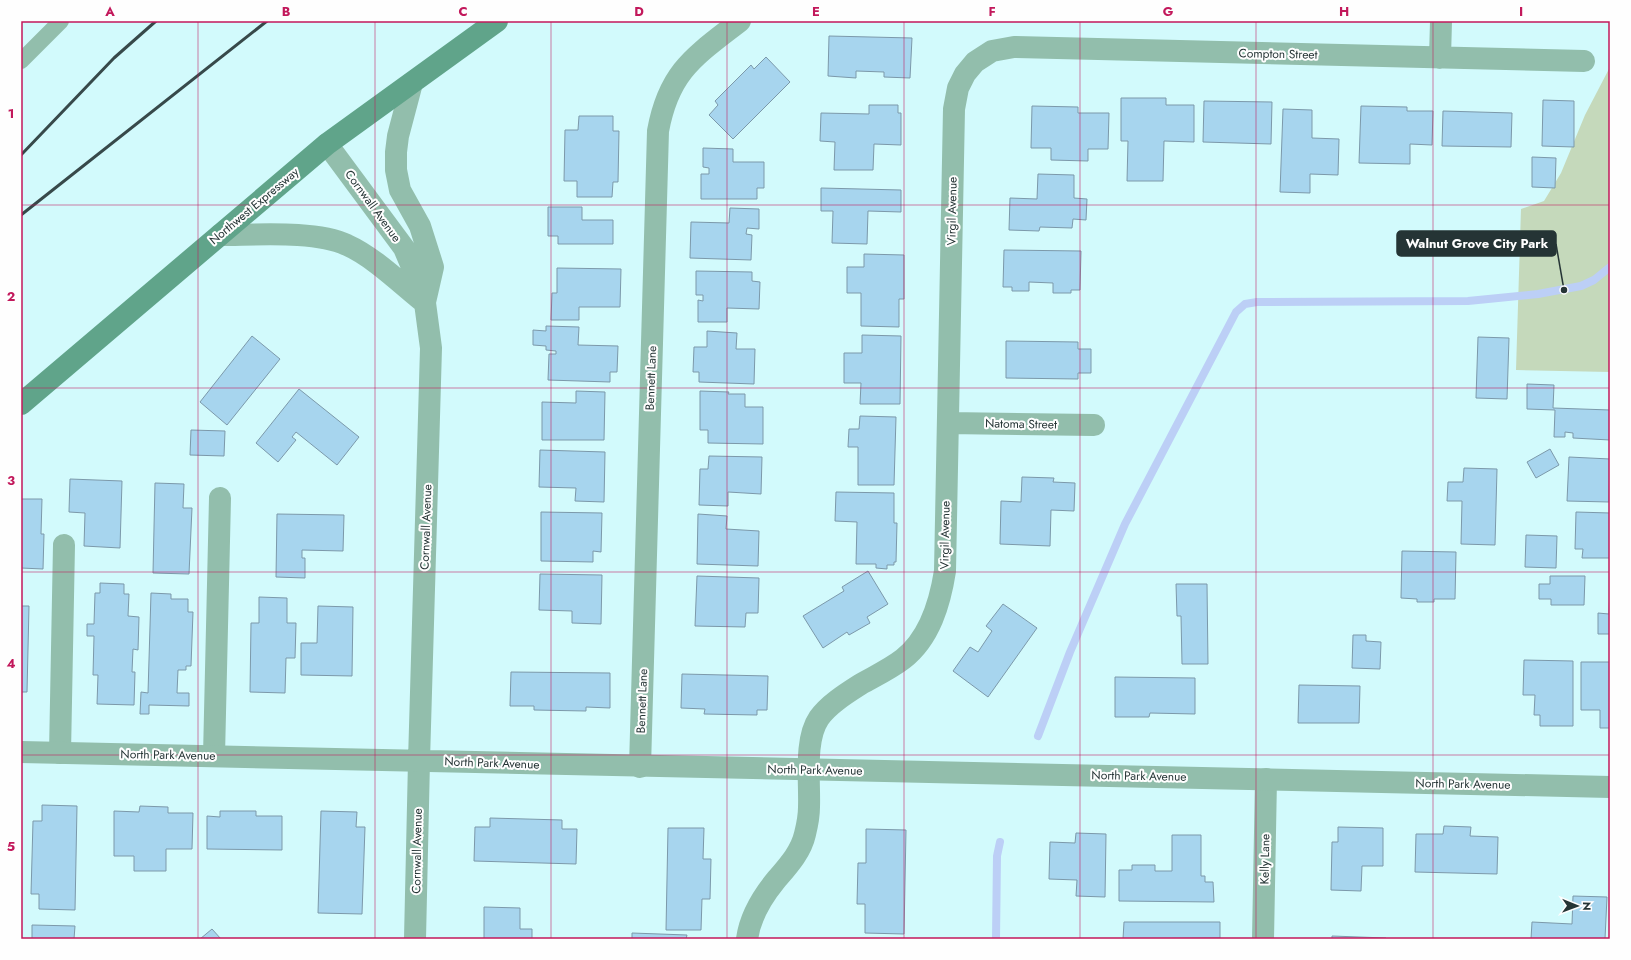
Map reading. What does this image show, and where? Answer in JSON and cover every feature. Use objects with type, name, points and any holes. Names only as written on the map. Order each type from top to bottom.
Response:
[{"type":"main road","name":"Northwest Expressway","points":[[21,404],[327,144],[497,21]]},
{"type":"street","name":"Bennett Lane","points":[[640,767],[658,131],[661,112],[668,94],[683,69],[695,56],[740,21]]},
{"type":"street","points":[[1440,58],[1441,21]]},
{"type":"street","name":"Compton Street","points":[[975,62],[992,51],[1014,47],[1584,61]]},
{"type":"street","name":"Virgil Avenue","points":[[747,939],[748,930],[758,905],[793,861],[805,836],[809,809],[810,739],[814,726],[820,716],[849,692],[902,660],[912,652],[927,631],[936,612],[942,591],[945,571],[954,109],[958,88],[964,74],[975,62]]},
{"type":"street","points":[[220,235],[294,235],[326,238],[346,244],[368,257],[425,303],[433,267],[420,226],[400,190],[396,170],[398,136],[412,83]]},
{"type":"street","name":"Cornwall Avenue","points":[[327,144],[404,248],[418,281],[425,303],[431,348],[415,939]]},
{"type":"street","name":"Natoma Street","points":[[948,423],[1094,425]]},
{"type":"street","points":[[214,756],[220,498]]},
{"type":"street","points":[[60,753],[64,545]]},
{"type":"street","name":"North Park Avenue","points":[[21,752],[419,760],[640,767],[1610,787]]},
{"type":"street","name":"Kelly Lane","points":[[1263,939],[1266,779]]},
{"type":"lane","points":[[21,61],[61,21]]},
{"type":"green space","points":[[1610,67],[1610,372],[1516,370],[1521,209],[1544,201],[1561,173],[1585,115]]},
{"type":"building","points":[[829,36],[912,38],[910,78],[884,77],[884,72],[856,71],[856,78],[828,76]]},
{"type":"building","points":[[766,57],[790,82],[733,139],[709,115],[718,105],[715,101],[751,65],[754,69]]},
{"type":"building","points":[[1121,98],[1166,98],[1166,105],[1194,105],[1194,142],[1164,141],[1163,181],[1127,181],[1128,141],[1121,141]]},
{"type":"building","points":[[1543,100],[1574,101],[1574,147],[1542,146]]},
{"type":"building","points":[[1204,101],[1272,102],[1271,144],[1203,142]]},
{"type":"building","points":[[869,105],[898,105],[898,113],[901,113],[901,145],[874,144],[873,170],[834,170],[835,142],[820,141],[821,113],[869,114]]},
{"type":"building","points":[[1032,106],[1078,107],[1078,113],[1109,113],[1108,149],[1088,149],[1088,161],[1051,160],[1051,148],[1031,148]]},
{"type":"building","points":[[1361,106],[1407,107],[1407,111],[1433,111],[1432,145],[1410,144],[1410,164],[1359,163]]},
{"type":"building","points":[[1283,109],[1312,110],[1312,138],[1339,139],[1338,175],[1310,174],[1310,193],[1280,192]]},
{"type":"building","points":[[1443,111],[1512,113],[1511,147],[1442,146]]},
{"type":"building","points":[[579,116],[613,116],[613,131],[619,131],[618,182],[613,182],[612,197],[577,197],[577,181],[564,181],[565,130],[578,130]]},
{"type":"building","points":[[703,148],[733,149],[733,162],[764,162],[764,188],[757,188],[757,199],[701,199],[701,174],[709,174],[709,168],[703,167]]},
{"type":"building","points":[[1532,157],[1556,158],[1555,188],[1532,187]]},
{"type":"building","points":[[1038,174],[1074,175],[1074,198],[1087,199],[1086,220],[1073,219],[1072,228],[1040,227],[1039,231],[1009,230],[1010,198],[1037,199]]},
{"type":"building","points":[[821,188],[901,190],[901,212],[868,211],[867,244],[832,243],[833,211],[821,211]]},
{"type":"building","points":[[548,207],[582,207],[582,220],[613,220],[613,244],[558,244],[558,236],[548,236]]},
{"type":"building","points":[[730,208],[759,209],[759,229],[747,228],[746,234],[752,235],[751,260],[690,258],[691,222],[729,223]]},
{"type":"building","points":[[1004,250],[1081,251],[1080,290],[1071,290],[1071,293],[1053,293],[1053,283],[1029,282],[1029,291],[1012,291],[1012,287],[1003,287]]},
{"type":"building","points":[[864,254],[904,255],[904,299],[899,299],[899,327],[861,326],[861,293],[847,293],[847,267],[864,267]]},
{"type":"building","points":[[557,268],[621,269],[620,307],[579,307],[579,320],[551,320],[552,293],[557,293]]},
{"type":"building","points":[[696,271],[752,272],[752,281],[760,282],[759,309],[727,308],[727,322],[698,322],[698,300],[703,301],[703,295],[696,295]]},
{"type":"building","points":[[546,326],[579,327],[578,345],[618,346],[617,372],[610,372],[610,382],[548,380],[549,354],[556,354],[556,351],[546,350],[546,346],[533,345],[533,330],[546,331]]},
{"type":"building","points":[[707,331],[737,333],[736,349],[755,349],[754,384],[699,382],[699,372],[693,372],[694,347],[707,347]]},
{"type":"building","points":[[862,335],[901,336],[900,404],[860,404],[861,383],[844,383],[844,353],[862,353]]},
{"type":"building","points":[[252,336],[280,359],[227,425],[200,402]]},
{"type":"building","points":[[1478,337],[1509,338],[1507,399],[1476,398]]},
{"type":"building","points":[[1006,341],[1078,342],[1078,349],[1091,349],[1091,373],[1078,373],[1078,379],[1006,378]]},
{"type":"building","points":[[1527,384],[1554,385],[1553,408],[1610,410],[1610,440],[1573,438],[1573,433],[1565,432],[1565,437],[1554,437],[1555,410],[1527,409]]},
{"type":"building","points":[[299,389],[359,437],[337,465],[296,432],[292,437],[296,440],[278,462],[256,443]]},
{"type":"building","points":[[576,391],[605,392],[604,440],[542,440],[542,402],[576,403]]},
{"type":"building","points":[[700,391],[745,394],[745,407],[763,407],[763,444],[708,443],[708,430],[700,430]]},
{"type":"building","points":[[860,416],[896,417],[894,485],[858,485],[858,447],[848,447],[849,429],[859,429]]},
{"type":"building","points":[[191,430],[225,431],[224,456],[190,455]]},
{"type":"building","points":[[1550,449],[1559,465],[1536,478],[1527,462]]},
{"type":"building","points":[[540,450],[605,452],[604,502],[575,501],[576,488],[539,487]]},
{"type":"building","points":[[709,456],[762,457],[761,494],[728,492],[728,506],[699,505],[700,469],[708,469]]},
{"type":"building","points":[[1569,457],[1610,459],[1609,502],[1567,501]]},
{"type":"building","points":[[1464,468],[1497,469],[1495,545],[1461,544],[1462,501],[1447,501],[1448,482],[1463,482]]},
{"type":"building","points":[[1022,477],[1054,478],[1053,482],[1075,483],[1074,511],[1051,510],[1050,546],[1000,544],[1001,501],[1021,502]]},
{"type":"building","points":[[70,479],[122,481],[120,548],[84,546],[85,513],[69,512]]},
{"type":"building","points":[[155,483],[184,484],[183,508],[192,508],[189,574],[153,573]]},
{"type":"building","points":[[836,492],[894,493],[894,523],[897,523],[896,562],[894,562],[894,565],[887,565],[887,569],[876,568],[876,564],[856,564],[857,522],[835,521]]},
{"type":"building","points":[[21,499],[42,499],[41,534],[44,534],[43,569],[21,568]]},
{"type":"building","points":[[541,512],[602,513],[601,552],[593,551],[593,562],[541,561]]},
{"type":"building","points":[[1576,512],[1610,513],[1610,558],[1582,558],[1583,549],[1575,549]]},
{"type":"building","points":[[277,514],[344,515],[343,551],[302,550],[302,558],[305,558],[305,578],[276,577]]},
{"type":"building","points":[[698,514],[727,516],[726,529],[759,531],[758,566],[697,564]]},
{"type":"building","points":[[1526,535],[1557,536],[1556,568],[1525,567]]},
{"type":"building","points":[[1402,551],[1456,552],[1455,599],[1434,599],[1434,602],[1417,602],[1417,599],[1401,598]]},
{"type":"building","points":[[868,571],[888,604],[867,617],[870,623],[849,635],[847,632],[823,648],[803,616],[844,591],[842,587]]},
{"type":"building","points":[[540,574],[602,575],[601,624],[572,623],[572,611],[539,610]]},
{"type":"building","points":[[697,576],[759,578],[758,613],[746,613],[745,627],[695,626]]},
{"type":"building","points":[[1550,576],[1585,576],[1584,605],[1551,605],[1551,599],[1539,599],[1539,584],[1550,584]]},
{"type":"building","points":[[100,583],[124,584],[124,594],[129,594],[128,616],[139,617],[138,650],[133,649],[132,672],[135,672],[134,705],[97,704],[98,675],[93,675],[94,636],[87,636],[87,624],[94,624],[95,593],[100,593]]},
{"type":"building","points":[[1176,584],[1207,584],[1208,664],[1182,664],[1181,616],[1177,616]]},
{"type":"building","points":[[1610,587],[1610,634],[1598,634],[1598,613],[1609,614]]},
{"type":"building","points":[[151,593],[171,594],[171,599],[188,599],[188,612],[193,612],[191,666],[186,666],[186,670],[178,670],[177,693],[189,693],[189,706],[149,705],[149,714],[140,714],[141,692],[148,693]]},
{"type":"building","points":[[259,597],[287,598],[287,623],[296,623],[295,658],[286,658],[285,693],[250,692],[251,623],[259,623]]},
{"type":"building","points":[[1003,604],[1037,628],[988,697],[953,671],[970,647],[978,652],[992,631],[986,626]]},
{"type":"building","points":[[21,606],[29,606],[27,692],[21,692]]},
{"type":"building","points":[[318,606],[353,607],[352,676],[301,675],[301,643],[317,643]]},
{"type":"building","points":[[1353,635],[1366,635],[1366,641],[1381,642],[1380,669],[1352,668]]},
{"type":"building","points":[[1524,660],[1573,661],[1573,726],[1540,726],[1540,715],[1534,715],[1535,695],[1523,695]]},
{"type":"building","points":[[1581,662],[1610,662],[1610,728],[1600,728],[1600,710],[1581,710]]},
{"type":"building","points":[[511,672],[610,673],[610,708],[586,707],[586,711],[534,710],[534,706],[510,706]]},
{"type":"building","points":[[682,674],[768,676],[767,710],[757,710],[757,715],[704,714],[705,709],[681,708]]},
{"type":"building","points":[[1115,677],[1195,678],[1195,714],[1150,713],[1149,717],[1115,717]]},
{"type":"building","points":[[1299,685],[1360,686],[1359,723],[1298,723]]},
{"type":"building","points":[[42,805],[77,806],[75,910],[39,909],[39,894],[31,894],[33,821],[42,821]]},
{"type":"building","points":[[140,806],[168,807],[168,813],[193,813],[192,849],[166,849],[166,871],[134,871],[134,856],[114,856],[114,811],[139,812]]},
{"type":"building","points":[[220,811],[256,811],[256,816],[282,816],[282,850],[207,849],[207,816],[220,817]]},
{"type":"building","points":[[321,811],[357,812],[356,827],[365,827],[362,914],[318,913]]},
{"type":"building","points":[[490,818],[562,820],[562,829],[577,829],[576,864],[474,861],[475,827],[490,827]]},
{"type":"building","points":[[1444,826],[1471,827],[1470,836],[1498,837],[1497,874],[1415,872],[1416,834],[1443,834]]},
{"type":"building","points":[[1338,827],[1383,828],[1383,866],[1362,866],[1361,891],[1331,890],[1332,842],[1338,842]]},
{"type":"building","points":[[668,828],[704,828],[703,859],[711,859],[710,899],[702,899],[701,930],[666,930]]},
{"type":"building","points":[[866,829],[906,830],[904,934],[865,933],[865,904],[857,904],[858,863],[866,863]]},
{"type":"building","points":[[1076,833],[1106,834],[1105,897],[1076,896],[1077,880],[1049,879],[1050,842],[1075,843]]},
{"type":"building","points":[[1172,835],[1201,835],[1201,876],[1205,876],[1205,882],[1213,882],[1214,902],[1119,901],[1119,870],[1132,870],[1132,865],[1155,865],[1155,871],[1172,871]]},
{"type":"building","points":[[1573,896],[1607,897],[1605,939],[1531,939],[1532,922],[1572,924]]},
{"type":"building","points":[[484,907],[520,908],[520,929],[532,929],[532,939],[484,939]]},
{"type":"building","points":[[1124,922],[1220,922],[1220,938],[1123,939]]},
{"type":"building","points":[[32,925],[75,926],[74,939],[32,939]]},
{"type":"building","points":[[212,929],[221,939],[200,939]]},
{"type":"building","points":[[632,933],[687,935],[686,939],[632,939]]},
{"type":"building","points":[[1332,936],[1386,938],[1386,939],[1332,939]]},
{"type":"waterway","points":[[1038,736],[1070,652],[1125,524],[1236,312],[1245,304],[1257,302],[1468,301],[1538,294],[1581,286],[1594,280],[1610,267]]},
{"type":"waterway","points":[[996,939],[997,856],[1000,842]]},
{"type":"railway","points":[[21,155],[114,58],[156,21]]},
{"type":"railway","points":[[21,215],[267,21]]},
{"type":"place","name":"Walnut Grove City Park","points":[[1564,290]]}]
